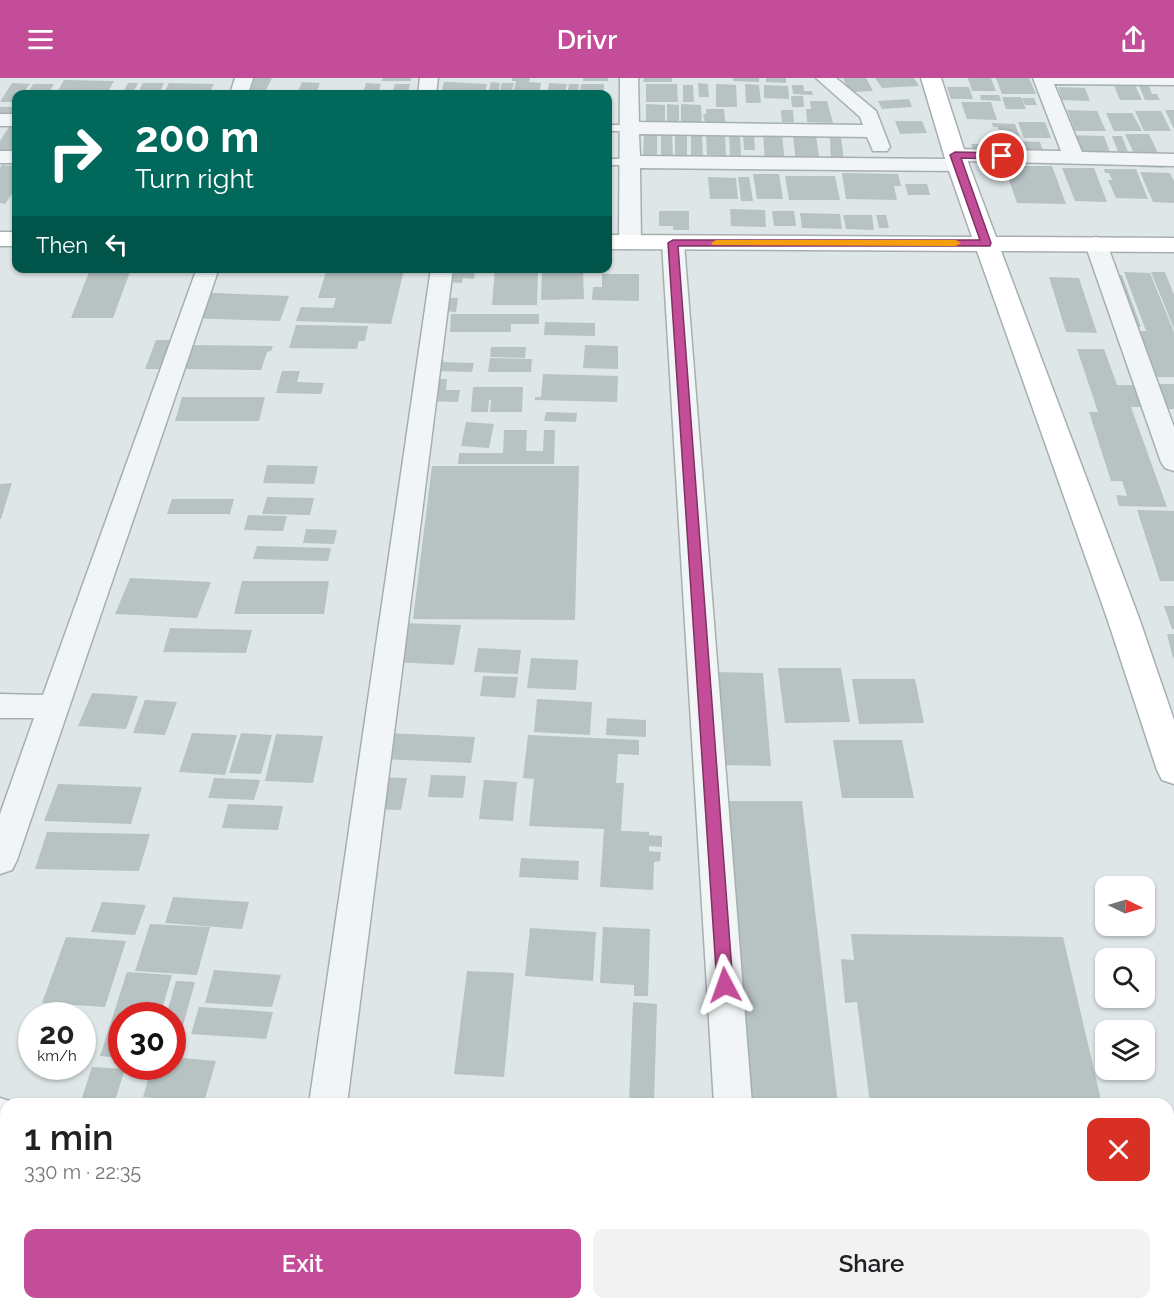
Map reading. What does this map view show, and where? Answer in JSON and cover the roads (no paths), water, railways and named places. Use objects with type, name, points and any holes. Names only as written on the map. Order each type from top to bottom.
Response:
[{"type":"street","points":[[629,78],[629,162],[619,242],[1174,245]]},
{"type":"street","points":[[825,78],[869,116],[885,164]]},
{"type":"street","points":[[931,78],[956,160],[1123,618],[1174,770]]},
{"type":"street","points":[[1074,158],[1042,78],[1174,79]]},
{"type":"street","points":[[630,128],[874,131]]},
{"type":"street","points":[[629,162],[885,164],[1074,158],[1174,160]]},
{"type":"street","points":[[673,243],[733,1098]]},
{"type":"street","points":[[1096,244],[1174,462]]},
{"type":"street","points":[[0,860],[206,273]]},
{"type":"street","points":[[329,1098],[441,273]]},
{"type":"street","points":[[0,706],[54,707]]},
{"type":"lane","points":[[612,128],[630,128]]},
{"type":"lane","points":[[612,162],[629,162]]}]
